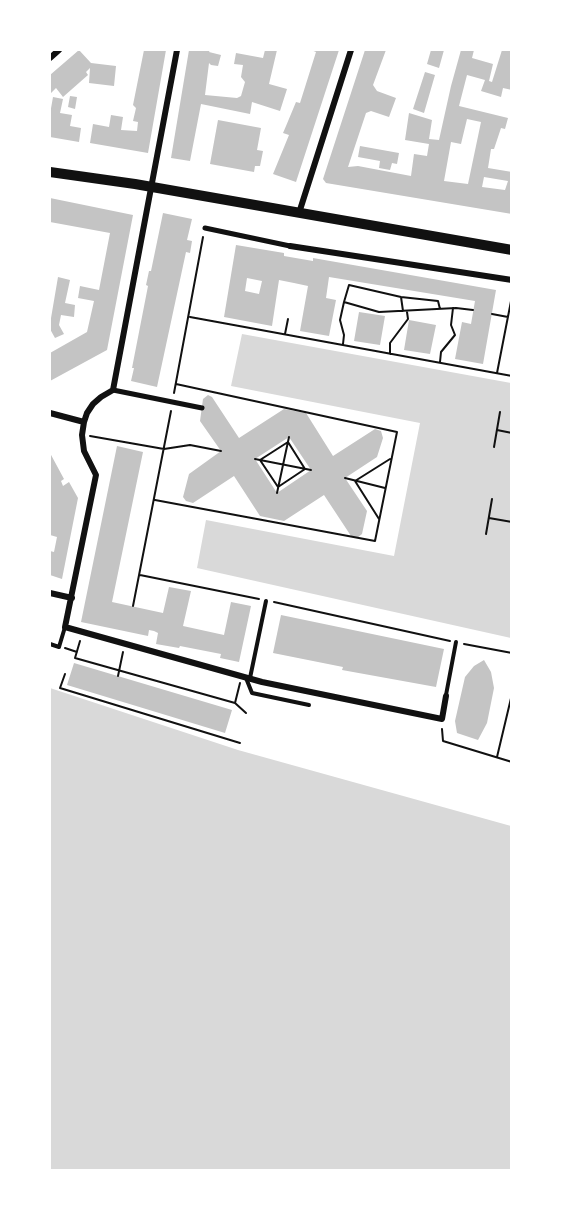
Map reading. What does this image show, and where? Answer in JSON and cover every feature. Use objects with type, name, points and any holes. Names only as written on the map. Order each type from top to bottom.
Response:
[{"type":"main road","points":[[50,172],[152,187],[512,250]]},
{"type":"street","points":[[50,58],[59,50]]},
{"type":"street","points":[[113,390],[177,50]]},
{"type":"street","points":[[299,213],[351,50]]},
{"type":"street","points":[[205,228],[290,246],[512,280]]},
{"type":"street","points":[[202,408],[113,390],[101,397],[87,412],[82,435],[84,451],[96,475],[65,627],[246,677],[442,719],[446,696]]},
{"type":"street","points":[[50,413],[84,422]]},
{"type":"street","points":[[50,593],[72,598]]},
{"type":"lane","points":[[266,601],[246,677],[252,693],[309,705]]},
{"type":"lane","points":[[50,644],[59,647],[65,627]]},
{"type":"lane","points":[[446,696],[456,642]]},
{"type":"path","points":[[343,345],[344,335],[340,320],[349,285],[401,297],[438,301],[440,309]]},
{"type":"path","points":[[496,373],[512,296]]},
{"type":"path","points":[[390,354],[390,343],[408,320],[401,297]]},
{"type":"path","points":[[344,302],[379,312],[453,308],[473,310]]},
{"type":"path","points":[[440,363],[441,352],[455,335],[451,325],[453,308]]},
{"type":"path","points":[[492,314],[507,317]]},
{"type":"path","points":[[188,317],[512,376]]},
{"type":"path","points":[[285,334],[288,319]]},
{"type":"path","points":[[155,500],[375,541],[397,432],[176,384]]},
{"type":"path","points":[[494,447],[500,412]]},
{"type":"path","points":[[497,430],[512,433]]},
{"type":"path","points":[[82,435],[164,449],[190,445],[221,452]]},
{"type":"path","points":[[277,493],[289,437]]},
{"type":"path","points":[[260,460],[288,442]]},
{"type":"path","points":[[288,442],[305,469]]},
{"type":"path","points":[[355,481],[391,458]]},
{"type":"path","points":[[255,459],[311,470]]},
{"type":"path","points":[[260,460],[278,487]]},
{"type":"path","points":[[278,487],[305,469]]},
{"type":"path","points":[[345,478],[385,488]]},
{"type":"path","points":[[355,481],[379,519]]},
{"type":"path","points":[[486,534],[492,499]]},
{"type":"path","points":[[489,518],[512,522]]},
{"type":"path","points":[[140,575],[512,653]]},
{"type":"path","points":[[83,632],[75,658],[235,704],[246,713]]},
{"type":"path","points":[[118,676],[125,644]]},
{"type":"path","points":[[59,647],[77,652]]},
{"type":"path","points":[[65,674],[60,688],[240,743]]},
{"type":"path","points":[[235,704],[246,677]]},
{"type":"path","points":[[497,757],[512,693]]},
{"type":"path","points":[[111,704],[112,698]]},
{"type":"path","points":[[442,719],[443,741],[512,762]]},
{"type":"shaded area","points":[[242,334],[511,383],[511,638],[197,568],[206,520],[394,556],[420,423],[231,386]]},
{"type":"shaded area","points":[[50,688],[238,750],[511,826],[511,1170],[50,1170]]},
{"type":"building","points":[[79,50],[91,63],[116,66],[114,86],[89,83],[90,68],[86,72],[88,75],[63,97],[56,88],[50,94],[50,75]]},
{"type":"building","points":[[144,50],[166,50],[148,153],[90,143],[93,124],[109,127],[111,115],[123,117],[121,130],[137,131],[138,122],[133,121],[136,108],[133,105]]},
{"type":"building","points":[[189,50],[210,50],[209,52],[221,55],[218,66],[209,63],[205,95],[237,98],[241,96],[245,82],[241,77],[243,65],[234,64],[236,53],[263,58],[265,50],[277,50],[269,84],[287,89],[280,111],[252,102],[250,114],[201,104],[190,161],[171,158]]},
{"type":"building","points":[[311,50],[339,50],[296,182],[273,174],[289,135],[283,133],[296,102],[300,103],[316,52]]},
{"type":"building","points":[[365,50],[386,50],[373,85],[377,91],[396,98],[389,117],[371,111],[366,113],[348,167],[358,166],[411,176],[414,154],[427,156],[429,144],[405,140],[409,113],[432,120],[429,139],[439,140],[461,50],[474,50],[472,58],[493,64],[489,81],[492,82],[502,50],[512,50],[512,90],[503,88],[501,97],[481,91],[485,80],[467,75],[459,106],[508,118],[505,129],[501,128],[494,149],[491,149],[488,168],[512,172],[512,214],[326,183],[323,179]],"holes":[[[467,119],[481,122],[468,184],[444,181],[451,142],[461,144]],[[484,177],[508,181],[505,190],[482,187]]]},
{"type":"building","points":[[431,50],[444,50],[439,68],[427,64]]},
{"type":"building","points":[[425,72],[435,75],[424,113],[413,109]]},
{"type":"building","points":[[70,96],[77,97],[75,109],[68,107]]},
{"type":"building","points":[[53,97],[63,99],[60,113],[72,115],[70,126],[81,128],[79,142],[50,137]]},
{"type":"building","points":[[218,120],[261,128],[257,150],[263,151],[260,166],[255,166],[254,172],[210,164]]},
{"type":"building","points":[[360,146],[399,153],[397,164],[392,163],[390,170],[379,168],[380,161],[358,157]]},
{"type":"building","points":[[50,198],[133,215],[107,350],[50,381],[50,353],[87,332],[94,301],[78,298],[80,286],[99,290],[110,233],[50,222]]},
{"type":"building","points":[[163,213],[192,219],[187,240],[192,241],[190,253],[186,252],[157,387],[131,381],[148,286],[146,285]]},
{"type":"building","points":[[236,245],[284,253],[284,256],[313,261],[313,258],[496,290],[483,364],[455,359],[462,322],[471,324],[475,301],[329,277],[326,298],[336,300],[329,336],[300,331],[308,286],[279,280],[272,326],[224,317]],"holes":[[[247,278],[262,281],[259,294],[245,291]]]},
{"type":"building","points":[[58,277],[70,280],[65,303],[75,305],[74,317],[61,315],[59,325],[64,334],[55,338],[50,324]]},
{"type":"building","points":[[359,312],[385,316],[380,345],[354,341]]},
{"type":"building","points":[[409,320],[436,325],[430,354],[404,350]]},
{"type":"building","points":[[208,395],[212,397],[239,438],[284,409],[306,413],[333,456],[375,429],[381,431],[383,438],[377,457],[345,478],[367,511],[362,534],[357,538],[351,536],[324,495],[284,521],[260,516],[234,476],[193,503],[186,501],[183,497],[189,474],[221,451],[200,421],[203,399]],"holes":[[[289,437],[311,470],[277,493],[255,459]]]},
{"type":"building","points":[[117,446],[143,452],[112,602],[163,613],[169,587],[191,591],[183,626],[224,635],[231,602],[251,606],[239,662],[220,658],[221,654],[156,644],[158,633],[154,631],[149,630],[148,636],[81,622]]},
{"type":"building","points":[[50,453],[64,479],[61,481],[63,486],[69,482],[78,498],[62,579],[50,575],[50,551],[54,552],[57,537],[50,535]]},
{"type":"building","points":[[281,615],[444,649],[436,687],[342,670],[343,667],[273,653]]},
{"type":"building","points":[[484,660],[491,672],[494,688],[487,723],[478,740],[457,733],[455,721],[465,677],[474,666]]},
{"type":"building","points":[[74,663],[232,710],[225,733],[67,685]]}]
